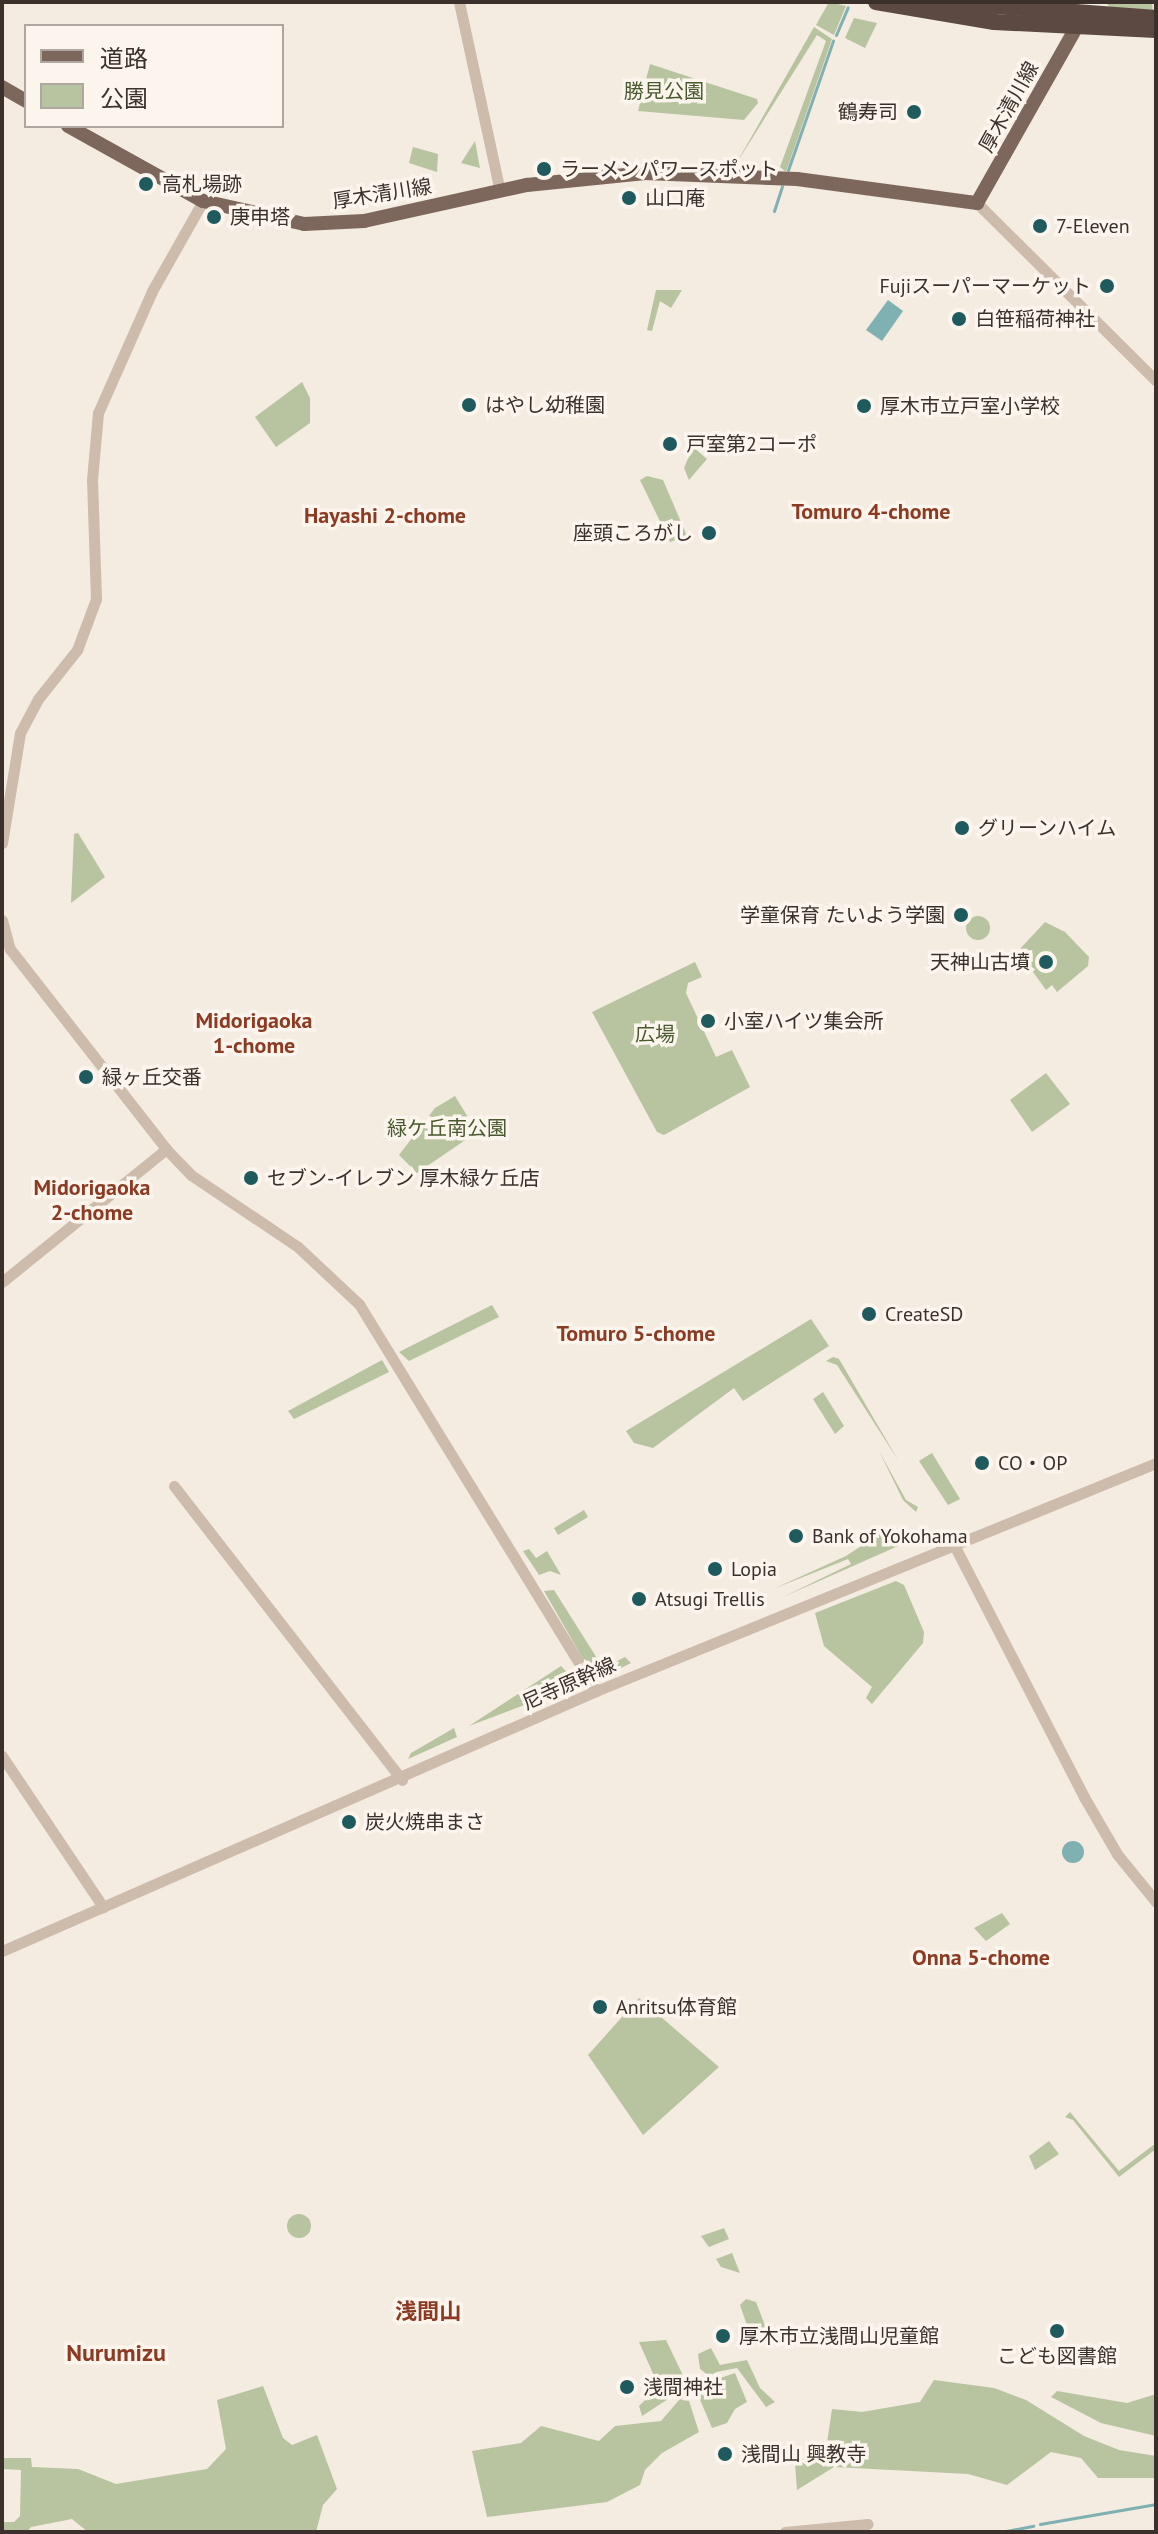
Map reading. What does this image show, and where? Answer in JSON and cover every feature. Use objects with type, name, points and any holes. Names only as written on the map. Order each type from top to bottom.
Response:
[{"type":"highway","points":[[876,2],[994,22],[1084,15],[1156,30]]},
{"type":"highway","points":[[940,2],[1156,18]]},
{"type":"main road","name":"厚木清川線","points":[[72,128],[203,201],[304,224],[345,223],[572,178],[722,175],[784,178],[977,203],[1084,15]]},
{"type":"main road","points":[[2,87],[24,100]]},
{"type":"street","points":[[459,2],[500,191]]},
{"type":"street","points":[[2,843],[6,779],[24,723],[77,650],[94,607],[98,413],[152,291],[203,201]]},
{"type":"street","points":[[977,203],[1156,381]]},
{"type":"street","points":[[2,920],[6,951],[166,1149],[191,1175],[298,1247],[359,1304],[596,1691]]},
{"type":"street","points":[[2,1282],[166,1149]]},
{"type":"street","name":"尼寺原幹線","points":[[2,1951],[402,1780],[596,1691],[953,1543],[1156,1463]]},
{"type":"street","points":[[174,1486],[402,1780]]},
{"type":"street","points":[[953,1543],[1084,1797],[1117,1854],[1156,1902]]},
{"type":"street","points":[[2,1756],[103,1907]]},
{"type":"street","points":[[785,2532],[868,2524]]},
{"type":"green space","points":[[829,2],[846,6],[834,35],[816,25]]},
{"type":"green space","points":[[1105,2],[1152,2],[1153,11],[1112,9]]},
{"type":"green space","points":[[854,18],[877,23],[865,48],[845,38]]},
{"type":"green space","points":[[814,27],[832,39],[786,172],[780,167],[826,41],[817,35],[736,164]]},
{"type":"green space","name":"勝見公園","points":[[650,64],[757,99],[758,103],[744,120],[638,111]]},
{"type":"green space","points":[[475,141],[480,168],[461,163]]},
{"type":"green space","points":[[413,147],[438,154],[437,172],[409,163]]},
{"type":"green space","points":[[656,290],[682,290],[671,308],[660,301],[652,331],[647,330]]},
{"type":"green space","points":[[302,382],[310,398],[310,423],[276,447],[255,417]]},
{"type":"green space","points":[[693,447],[707,459],[689,480],[684,468]]},
{"type":"green space","points":[[647,476],[663,480],[687,536],[670,542],[640,480]]},
{"type":"green space","points":[[78,833],[105,877],[71,903],[74,834]]},
{"type":"green space","points":[[978,916],[986,920],[990,928],[986,936],[978,940],[970,936],[966,928],[970,920]]},
{"type":"green space","points":[[1045,922],[1065,932],[1089,957],[1088,966],[1057,992],[1052,985],[1046,990],[1018,951]]},
{"type":"green space","name":"広場","points":[[695,962],[702,977],[688,983],[686,993],[716,1057],[732,1050],[750,1087],[664,1135],[657,1132],[592,1012]]},
{"type":"green space","points":[[1046,1073],[1070,1104],[1032,1132],[1010,1100]]},
{"type":"green space","name":"緑ケ丘南公園","points":[[455,1096],[477,1132],[417,1173],[399,1155],[435,1108]]},
{"type":"green space","points":[[492,1305],[499,1317],[409,1361],[399,1352]]},
{"type":"green space","points":[[811,1319],[829,1346],[743,1401],[734,1388],[653,1448],[634,1443],[626,1431]]},
{"type":"green space","points":[[833,1357],[839,1359],[898,1460],[837,1365],[826,1361]]},
{"type":"green space","points":[[382,1360],[389,1372],[294,1419],[288,1411]]},
{"type":"green space","points":[[823,1392],[844,1426],[835,1434],[813,1399]]},
{"type":"green space","points":[[879,1451],[906,1500],[918,1507],[916,1512],[903,1500]]},
{"type":"green space","points":[[932,1453],[960,1499],[948,1505],[919,1461]]},
{"type":"green space","points":[[584,1510],[588,1517],[558,1535],[554,1528]]},
{"type":"green space","points":[[881,1533],[905,1543],[783,1597],[851,1564],[848,1559],[773,1589],[846,1556]]},
{"type":"green space","points":[[529,1549],[536,1558],[547,1551],[561,1575],[550,1571],[539,1575],[523,1551]]},
{"type":"green space","points":[[896,1581],[904,1585],[924,1632],[923,1643],[872,1704],[866,1698],[872,1687],[824,1646],[815,1613]]},
{"type":"green space","points":[[554,1590],[600,1663],[609,1665],[625,1657],[631,1663],[605,1676],[587,1666],[544,1591]]},
{"type":"green space","points":[[561,1666],[574,1680],[572,1687],[469,1726]]},
{"type":"green space","points":[[454,1728],[457,1737],[408,1759],[411,1753]]},
{"type":"green space","points":[[1002,1913],[1010,1924],[986,1941],[974,1928]]},
{"type":"green space","points":[[639,1998],[719,2067],[643,2135],[588,2055]]},
{"type":"green space","points":[[1070,2112],[1119,2171],[1156,2143],[1156,2149],[1119,2177],[1073,2120],[1065,2117]]},
{"type":"green space","points":[[1049,2141],[1059,2154],[1035,2170],[1029,2156]]},
{"type":"green space","points":[[294,2214],[304,2214],[311,2221],[311,2231],[304,2238],[294,2238],[287,2231],[287,2221]]},
{"type":"green space","points":[[724,2228],[729,2239],[709,2247],[701,2236]]},
{"type":"green space","points":[[732,2253],[740,2273],[721,2267],[716,2259]]},
{"type":"green space","points":[[746,2299],[756,2302],[766,2328],[750,2334],[740,2305]]},
{"type":"green space","points":[[666,2340],[688,2386],[642,2416],[639,2406],[659,2387],[639,2342]]},
{"type":"green space","points":[[711,2348],[720,2365],[747,2360],[760,2388],[775,2402],[766,2407],[737,2368],[716,2372],[700,2385],[735,2373],[747,2402],[735,2409],[727,2423],[712,2428],[695,2388],[681,2400],[689,2401],[699,2432],[662,2453],[645,2470],[640,2485],[607,2502],[487,2517],[472,2451],[521,2443],[541,2426],[599,2441],[615,2426],[661,2421],[679,2400],[709,2376],[700,2369],[698,2354]]},
{"type":"green space","points":[[934,2380],[994,2388],[1026,2400],[1084,2436],[1119,2450],[1156,2456],[1156,2478],[1098,2478],[1081,2458],[1051,2452],[1007,2485],[968,2474],[834,2467],[797,2490],[795,2464],[827,2443],[832,2409],[862,2412],[920,2402]]},
{"type":"green space","points":[[263,2386],[283,2438],[292,2445],[317,2435],[337,2489],[323,2505],[316,2532],[88,2532],[72,2519],[31,2527],[27,2532],[2,2532],[2,2522],[14,2522],[20,2516],[21,2470],[2,2469],[2,2458],[31,2458],[32,2467],[78,2469],[116,2484],[207,2469],[226,2449],[217,2400]]},
{"type":"green space","points":[[1057,2391],[1127,2403],[1156,2394],[1156,2436],[1101,2423],[1051,2397]]},
{"type":"water","points":[[888,300],[903,311],[882,341],[866,330]]},
{"type":"water","points":[[1073,1841],[1081,1844],[1084,1852],[1081,1860],[1073,1863],[1065,1860],[1062,1852],[1065,1844]]},
{"type":"waterway","points":[[836,35],[848,7]]},
{"type":"waterway","points":[[788,170],[833,41]]},
{"type":"waterway","points":[[774,211],[782,186]]},
{"type":"waterway","points":[[1040,2524],[1156,2504]]},
{"type":"waterway","points":[[1001,2532],[1033,2526]]},
{"type":"place","name":"鶴寿司","points":[[914,112]]},
{"type":"place","name":"ラーメンパワースポット","points":[[544,169]]},
{"type":"place","name":"高札場跡","points":[[146,184]]},
{"type":"place","name":"山口庵","points":[[629,198]]},
{"type":"place","name":"庚申塔","points":[[214,217]]},
{"type":"place","name":"7-Eleven","points":[[1040,226]]},
{"type":"place","name":"Fujiスーパーマーケット","points":[[1107,286]]},
{"type":"place","name":"白笹稲荷神社","points":[[959,319]]},
{"type":"place","name":"はやし幼稚園","points":[[469,405]]},
{"type":"place","name":"厚木市立戸室小学校","points":[[864,406]]},
{"type":"place","name":"戸室第2コーポ","points":[[670,444]]},
{"type":"place","name":"座頭ころがし","points":[[709,533]]},
{"type":"place","name":"グリーンハイム","points":[[962,828]]},
{"type":"place","name":"学童保育 たいよう学園","points":[[961,915]]},
{"type":"place","name":"天神山古墳","points":[[1046,962]]},
{"type":"place","name":"小室ハイツ集会所","points":[[708,1021]]},
{"type":"place","name":"緑ヶ丘交番","points":[[86,1077]]},
{"type":"place","name":"セブン-イレブン 厚木緑ケ丘店","points":[[251,1178]]},
{"type":"place","name":"CreateSD","points":[[869,1314]]},
{"type":"place","name":"CO・OP","points":[[982,1463]]},
{"type":"place","name":"Bank of Yokohama","points":[[796,1536]]},
{"type":"place","name":"Lopia","points":[[715,1569]]},
{"type":"place","name":"Atsugi Trellis","points":[[639,1599]]},
{"type":"place","name":"炭火焼串まさ","points":[[349,1822]]},
{"type":"place","name":"Anritsu体育館","points":[[600,2007]]},
{"type":"place","name":"こども図書館","points":[[1057,2331]]},
{"type":"place","name":"厚木市立浅間山児童館","points":[[723,2336]]},
{"type":"place","name":"浅間神社","points":[[627,2387]]},
{"type":"place","name":"浅間山 興教寺","points":[[725,2454]]},
{"type":"district","name":"Tomuro 4-chome","points":[[871,512]]},
{"type":"district","name":"Hayashi 2-chome","points":[[385,516]]},
{"type":"district","name":"Midorigaoka 1-chome","points":[[254,1032]]},
{"type":"district","name":"Midorigaoka 2-chome","points":[[92,1200]]},
{"type":"district","name":"Tomuro 5-chome","points":[[636,1334]]},
{"type":"district","name":"Onna 5-chome","points":[[981,1958]]},
{"type":"district","name":"浅間山","points":[[428,2312]]},
{"type":"district","name":"Nurumizu","points":[[116,2353]]}]
